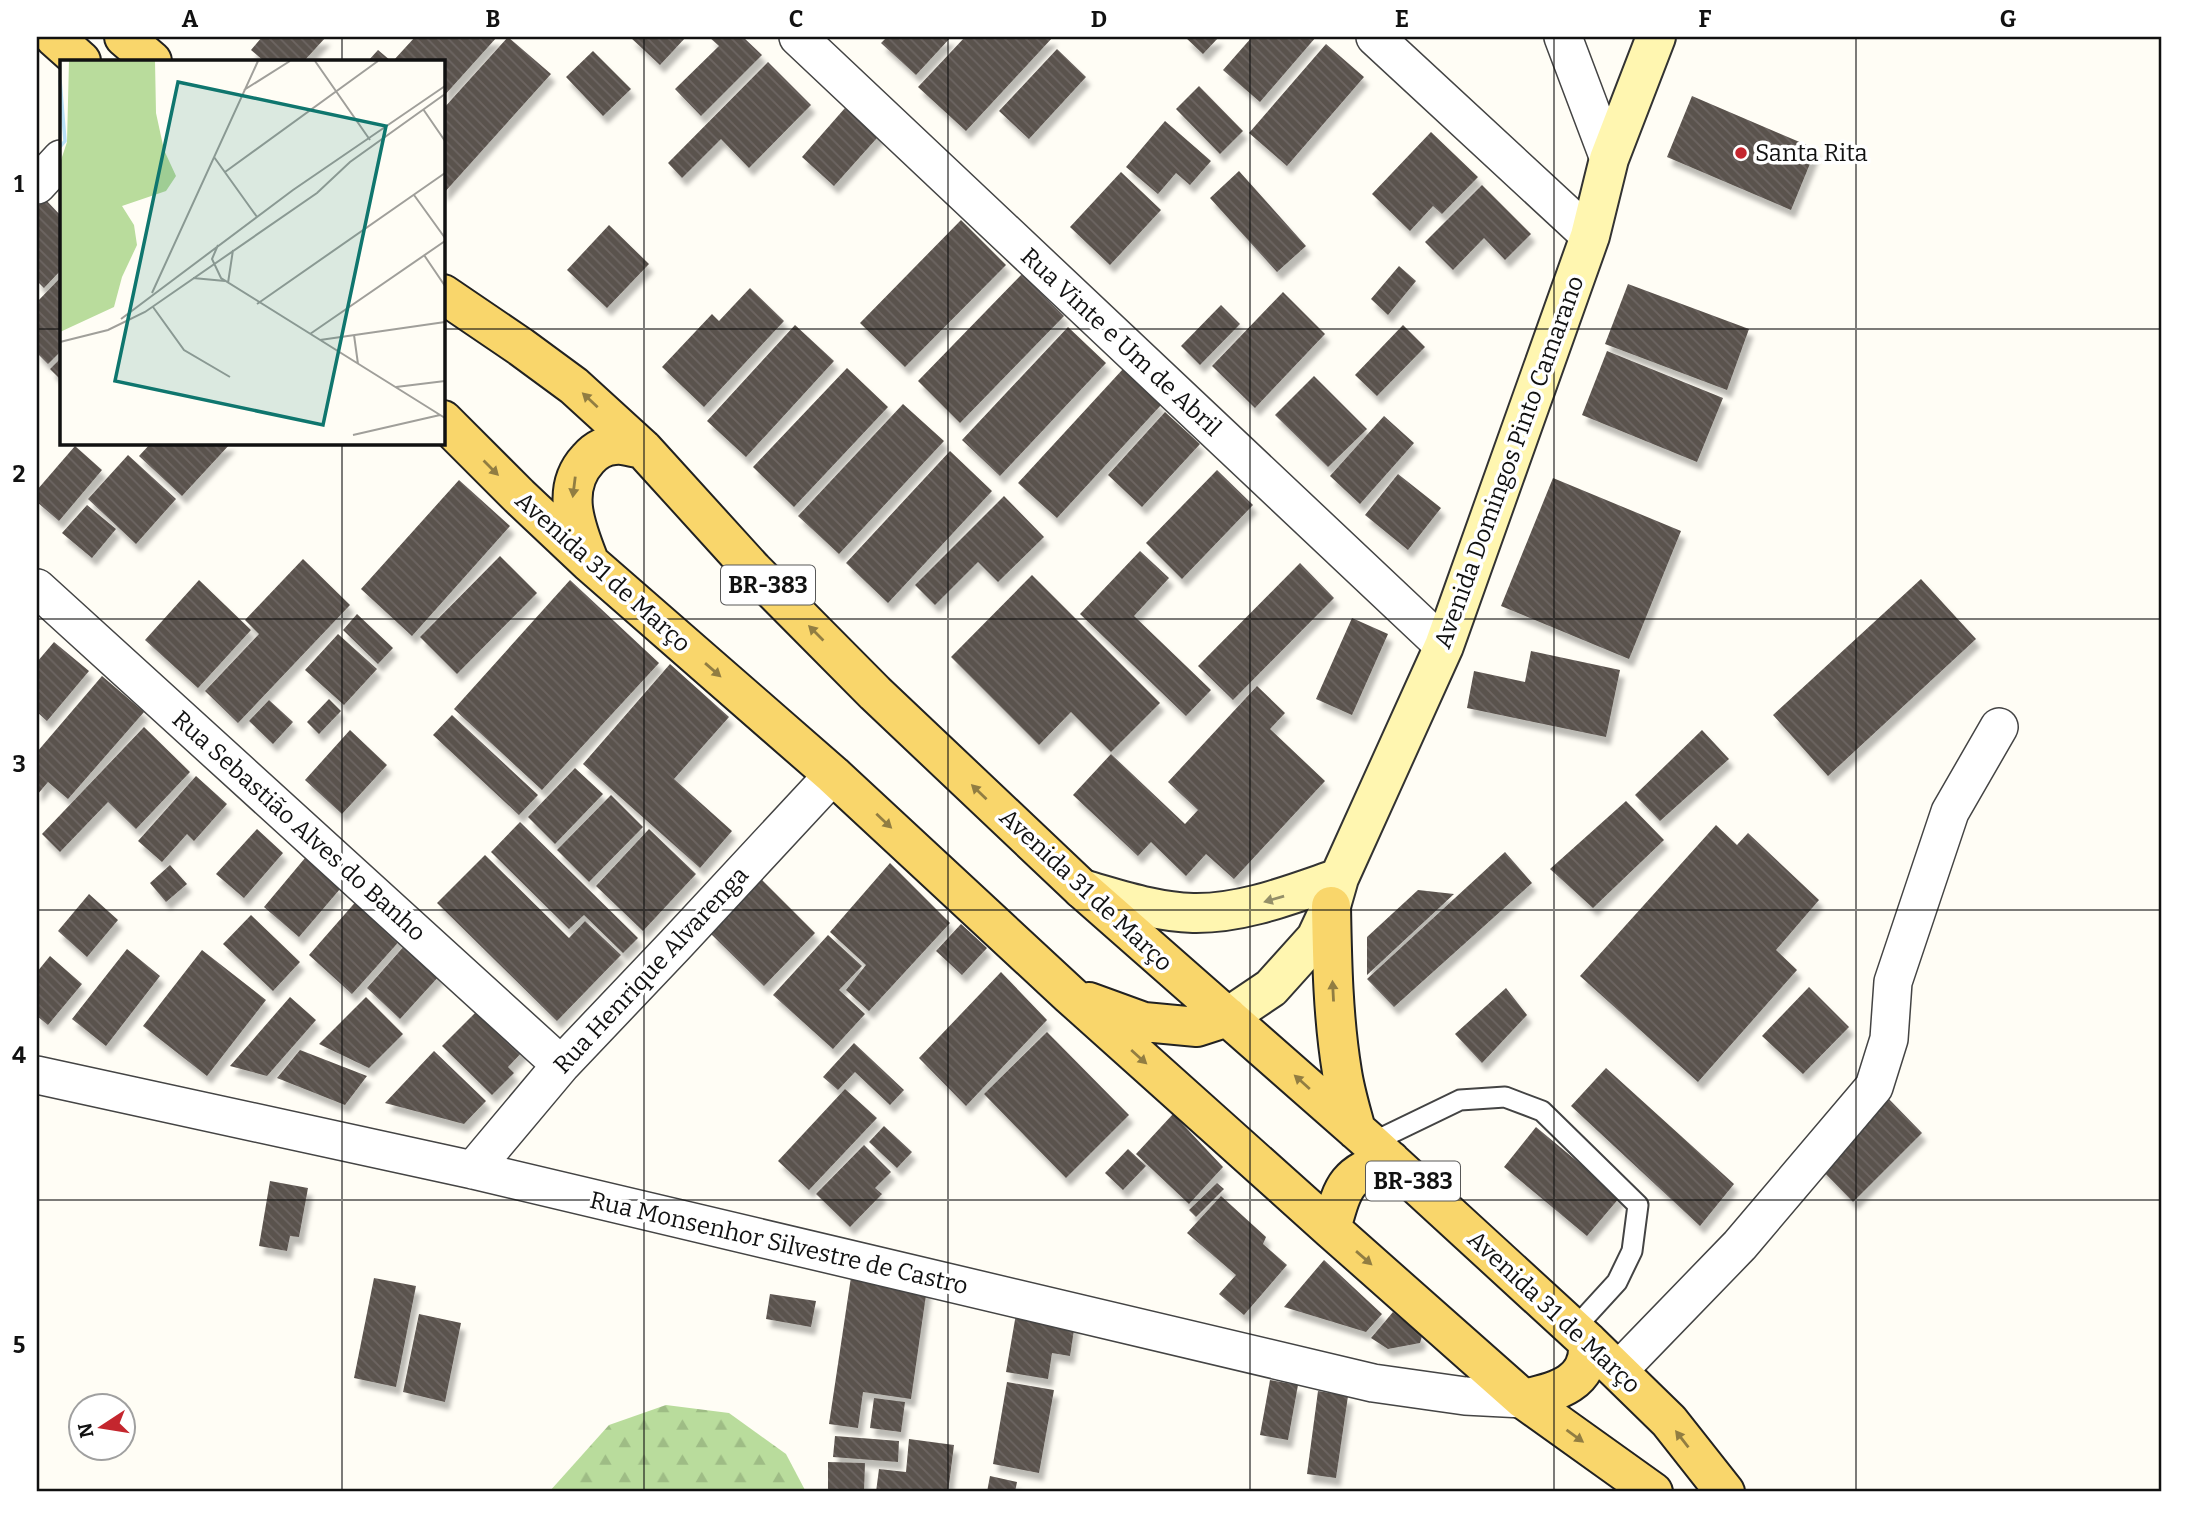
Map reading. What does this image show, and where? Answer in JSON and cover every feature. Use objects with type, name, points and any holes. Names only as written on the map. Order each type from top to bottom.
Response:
[{"type":"main road","points":[[54,37],[80,60]]},
{"type":"main road","name":"Avenida Domingos Pinto Camarano","points":[[1228,1017],[1271,988],[1316,938],[1444,646],[1590,236],[1609,159],[1656,37]]},
{"type":"main road","name":"Avenida 31 de Março","points":[[444,295],[521,346],[574,386],[643,449],[753,570],[866,683],[1082,889],[1372,1144],[1581,1335],[1669,1421],[1725,1492]]},
{"type":"main road","name":"Avenida 31 de Março","points":[[444,421],[590,563],[833,775],[1070,995],[1331,1229],[1523,1399],[1653,1492]]},
{"type":"main road","points":[[590,563],[576,527],[573,499],[576,474],[600,448],[616,444],[643,449]]},
{"type":"main road","points":[[1082,889],[1158,909],[1193,913],[1236,910],[1281,898],[1335,892],[1333,995],[1342,1074],[1372,1144],[1366,1167],[1349,1181],[1339,1200],[1331,1229]]},
{"type":"main road","points":[[1070,995],[1144,1021],[1197,1027],[1228,1017]]},
{"type":"main road","points":[[1523,1399],[1550,1394],[1564,1388],[1576,1378],[1589,1355],[1581,1335]]},
{"type":"street","name":"Rua Vinte e Um de Abril","points":[[798,37],[1444,646]]},
{"type":"street","points":[[1375,37],[1590,236]]},
{"type":"street","points":[[1563,37],[1609,159]]},
{"type":"street","points":[[37,185],[60,160]]},
{"type":"street","name":"Rua Sebastião Alves do Banho","points":[[37,588],[561,1065]]},
{"type":"street","points":[[1618,1371],[1740,1245],[1874,1087],[1889,1039],[1893,982],[1950,812],[1998,727]]},
{"type":"street","name":"Rua Henrique Alvarenga","points":[[472,1170],[561,1065],[833,775]]},
{"type":"street","name":"Rua Monsenhor Silvestre de Castro","points":[[37,1075],[472,1170],[1373,1382],[1465,1396],[1523,1399]]},
{"type":"lane","points":[[1372,1144],[1460,1100],[1505,1097],[1542,1111],[1638,1205],[1633,1251],[1617,1282],[1581,1335]]},
{"type":"green space","points":[[666,1405],[729,1413],[786,1454],[806,1492],[549,1492],[609,1425]]},
{"type":"building","points":[[262,37],[326,37],[305,60],[263,60],[251,50]]},
{"type":"building","points":[[415,37],[497,37],[444,96],[444,60],[394,60]]},
{"type":"building","points":[[508,37],[551,74],[444,193],[444,108]]},
{"type":"building","points":[[630,37],[686,37],[660,65]]},
{"type":"building","points":[[709,37],[743,37],[762,55],[701,116],[675,89],[719,46]]},
{"type":"building","points":[[887,37],[951,37],[916,75],[881,43]]},
{"type":"building","points":[[965,37],[1053,37],[966,131],[918,87]]},
{"type":"building","points":[[1185,37],[1219,37],[1203,54]]},
{"type":"building","points":[[1252,37],[1316,37],[1260,102],[1223,70]]},
{"type":"building","points":[[1326,44],[1364,77],[1287,166],[1249,133]]},
{"type":"building","points":[[1057,49],[1086,77],[1029,139],[999,111]]},
{"type":"building","points":[[378,50],[390,60],[369,60]]},
{"type":"building","points":[[593,51],[631,89],[603,116],[566,77]]},
{"type":"building","points":[[768,62],[811,105],[749,168],[721,139],[682,178],[668,163]]},
{"type":"building","points":[[1199,86],[1243,131],[1220,154],[1176,109]]},
{"type":"building","name":"Santa Rita","points":[[1692,96],[1816,149],[1791,210],[1667,157]]},
{"type":"building","points":[[852,100],[885,129],[834,186],[802,157]]},
{"type":"building","points":[[1165,121],[1211,161],[1190,185],[1176,173],[1158,194],[1126,167]]},
{"type":"building","points":[[1431,132],[1478,177],[1442,214],[1433,206],[1410,231],[1372,194]]},
{"type":"building","points":[[1239,171],[1306,246],[1277,272],[1210,198]]},
{"type":"building","points":[[1121,172],[1161,210],[1110,265],[1070,227]]},
{"type":"building","points":[[1482,185],[1531,234],[1505,260],[1484,238],[1453,270],[1425,242]]},
{"type":"building","points":[[45,199],[60,215],[60,271],[44,288],[37,281],[37,207]]},
{"type":"building","points":[[961,220],[1006,265],[905,367],[860,323]]},
{"type":"building","points":[[609,225],[649,264],[607,308],[567,270]]},
{"type":"building","points":[[1399,266],[1416,281],[1388,315],[1371,299]]},
{"type":"building","points":[[1022,274],[1064,316],[960,423],[918,381]]},
{"type":"building","points":[[60,278],[60,352],[48,364],[37,353],[37,302]]},
{"type":"building","points":[[1628,284],[1749,329],[1727,390],[1605,344]]},
{"type":"building","points":[[750,288],[784,321],[704,407],[662,367],[712,314],[719,321]]},
{"type":"building","points":[[1283,292],[1325,334],[1255,408],[1212,366]]},
{"type":"building","points":[[1221,305],[1240,324],[1200,365],[1181,346]]},
{"type":"building","points":[[795,325],[834,361],[746,457],[707,421]]},
{"type":"building","points":[[1403,325],[1425,347],[1377,396],[1355,375]]},
{"type":"building","points":[[1068,327],[1106,363],[1000,476],[962,440]]},
{"type":"building","points":[[1607,351],[1723,398],[1697,462],[1582,415]]},
{"type":"building","points":[[60,359],[60,379],[50,369]]},
{"type":"building","points":[[847,368],[888,407],[794,507],[753,467]]},
{"type":"building","points":[[1123,369],[1161,405],[1057,518],[1018,483]]},
{"type":"building","points":[[1314,376],[1367,429],[1328,467],[1275,415]]},
{"type":"building","points":[[903,404],[944,441],[839,554],[798,516]]},
{"type":"building","points":[[1165,412],[1200,444],[1142,507],[1108,475]]},
{"type":"building","points":[[1384,416],[1414,443],[1360,504],[1330,476]]},
{"type":"building","points":[[150,444],[230,444],[182,496],[139,456]]},
{"type":"building","points":[[75,446],[102,470],[59,521],[37,502],[37,490]]},
{"type":"building","points":[[950,451],[992,491],[888,603],[846,563]]},
{"type":"building","points":[[128,455],[176,499],[136,544],[88,499]]},
{"type":"building","points":[[1217,470],[1253,505],[1182,579],[1146,543]]},
{"type":"building","points":[[1398,474],[1441,508],[1408,550],[1365,515]]},
{"type":"building","points":[[1553,478],[1681,531],[1629,659],[1501,606]]},
{"type":"building","points":[[459,480],[510,526],[412,636],[361,589]]},
{"type":"building","points":[[1004,496],[1044,537],[998,582],[978,562],[935,605],[915,585]]},
{"type":"building","points":[[87,505],[116,529],[92,558],[62,533]]},
{"type":"building","points":[[1140,551],[1169,578],[1134,616],[1211,690],[1186,716],[1080,614]]},
{"type":"building","points":[[500,556],[537,593],[457,674],[420,637]]},
{"type":"building","points":[[303,559],[350,605],[238,723],[205,691],[259,634],[245,620]]},
{"type":"building","points":[[1300,563],[1334,598],[1233,700],[1198,666]]},
{"type":"building","points":[[1032,575],[1160,703],[1111,752],[1071,712],[1039,745],[951,657]]},
{"type":"building","points":[[1921,579],[1976,639],[1828,776],[1773,715]]},
{"type":"building","points":[[199,580],[251,630],[198,688],[145,640]]},
{"type":"building","points":[[570,580],[659,663],[542,790],[454,709]]},
{"type":"building","points":[[357,614],[393,648],[378,664],[343,630]]},
{"type":"building","points":[[1352,618],[1388,634],[1352,715],[1316,699]]},
{"type":"building","points":[[338,634],[377,669],[344,705],[305,670]]},
{"type":"building","points":[[54,642],[89,671],[47,721],[37,712],[37,662]]},
{"type":"building","points":[[1531,651],[1620,670],[1606,737],[1467,708],[1474,671],[1525,682]]},
{"type":"building","points":[[670,664],[729,717],[674,779],[732,831],[700,868],[583,764]]},
{"type":"building","points":[[102,676],[144,712],[68,799],[48,782],[37,795],[37,752]]},
{"type":"building","points":[[1257,686],[1285,713],[1270,729],[1325,781],[1234,879],[1206,854],[1186,876],[1151,842],[1138,856],[1073,795],[1111,754],[1185,824],[1198,810],[1168,782]]},
{"type":"building","points":[[329,699],[341,711],[319,734],[307,722]]},
{"type":"building","points":[[269,700],[293,722],[273,744],[249,721]]},
{"type":"building","points":[[452,715],[538,795],[519,815],[433,735]]},
{"type":"building","points":[[144,727],[190,772],[136,829],[108,802],[60,852],[42,834]]},
{"type":"building","points":[[350,730],[387,765],[342,814],[305,780]]},
{"type":"building","points":[[1702,730],[1729,759],[1660,821],[1635,795]]},
{"type":"building","points":[[575,768],[603,794],[555,844],[528,817]]},
{"type":"building","points":[[196,776],[227,804],[194,841],[187,834],[162,862],[138,841]]},
{"type":"building","points":[[611,795],[643,827],[589,882],[557,850]]},
{"type":"building","points":[[1626,801],[1664,840],[1593,908],[1550,869]]},
{"type":"building","points":[[520,822],[638,938],[623,953],[584,915],[569,929],[491,852]]},
{"type":"building","points":[[1716,825],[1737,845],[1748,833],[1819,900],[1776,950],[1797,970],[1698,1082],[1580,976]]},
{"type":"building","points":[[257,829],[283,853],[244,898],[216,874]]},
{"type":"building","points":[[649,829],[696,874],[643,931],[596,886]]},
{"type":"building","points":[[1505,852],[1532,883],[1394,1007],[1367,979]]},
{"type":"building","points":[[485,855],[569,938],[585,921],[621,955],[557,1021],[437,903]]},
{"type":"building","points":[[305,858],[340,889],[299,937],[264,907]]},
{"type":"building","points":[[890,863],[950,923],[869,1011],[846,990],[866,965],[830,932]]},
{"type":"building","points":[[170,865],[187,884],[166,902],[150,883]]},
{"type":"building","points":[[762,880],[815,933],[764,986],[711,934]]},
{"type":"building","points":[[1418,890],[1454,894],[1367,975],[1367,937]]},
{"type":"building","points":[[89,894],[118,920],[87,957],[58,931]]},
{"type":"building","points":[[359,898],[403,937],[352,994],[309,955]]},
{"type":"building","points":[[251,915],[300,962],[273,991],[223,944]]},
{"type":"building","points":[[961,924],[987,948],[962,975],[936,951]]},
{"type":"building","points":[[828,935],[862,966],[839,990],[865,1014],[833,1049],[773,995]]},
{"type":"building","points":[[406,944],[440,975],[400,1019],[367,988]]},
{"type":"building","points":[[127,949],[160,976],[106,1046],[72,1019]]},
{"type":"building","points":[[202,950],[266,1000],[207,1076],[143,1026]]},
{"type":"building","points":[[50,956],[82,984],[48,1025],[37,1016],[37,972]]},
{"type":"building","points":[[1001,972],[1047,1020],[966,1106],[919,1058]]},
{"type":"building","points":[[1809,987],[1849,1027],[1803,1074],[1762,1036]]},
{"type":"building","points":[[1506,988],[1527,1015],[1482,1063],[1455,1034]]},
{"type":"building","points":[[290,997],[316,1020],[267,1076],[230,1066]]},
{"type":"building","points":[[366,997],[403,1034],[369,1068],[319,1044]]},
{"type":"building","points":[[482,1006],[525,1049],[508,1067],[514,1073],[492,1095],[442,1046]]},
{"type":"building","points":[[1047,1032],[1129,1115],[1066,1178],[984,1094]]},
{"type":"building","points":[[854,1043],[904,1090],[890,1105],[855,1072],[838,1090],[823,1077]]},
{"type":"building","points":[[300,1050],[367,1076],[345,1105],[277,1078]]},
{"type":"building","points":[[434,1051],[486,1101],[464,1124],[385,1103]]},
{"type":"building","points":[[1606,1068],[1734,1184],[1700,1226],[1571,1106]]},
{"type":"building","points":[[845,1089],[877,1118],[809,1190],[778,1161]]},
{"type":"building","points":[[1885,1095],[1922,1133],[1853,1202],[1817,1165]]},
{"type":"building","points":[[1173,1114],[1223,1167],[1189,1204],[1136,1154]]},
{"type":"building","points":[[884,1126],[912,1152],[897,1168],[869,1142]]},
{"type":"building","points":[[1536,1127],[1620,1197],[1587,1236],[1504,1167]]},
{"type":"building","points":[[864,1145],[891,1172],[875,1188],[882,1194],[850,1227],[816,1194]]},
{"type":"building","points":[[1128,1149],[1146,1166],[1123,1190],[1105,1173]]},
{"type":"building","points":[[270,1181],[308,1188],[299,1237],[290,1236],[287,1251],[259,1246]]},
{"type":"building","points":[[1217,1183],[1224,1189],[1196,1217],[1189,1210]]},
{"type":"building","points":[[1221,1196],[1266,1237],[1263,1244],[1287,1265],[1244,1315],[1219,1294],[1236,1275],[1187,1233]]},
{"type":"building","points":[[1324,1260],[1382,1314],[1366,1332],[1284,1307]]},
{"type":"building","points":[[851,1277],[927,1288],[911,1399],[863,1392],[858,1428],[829,1424]]},
{"type":"building","points":[[374,1278],[416,1286],[396,1387],[354,1378]]},
{"type":"building","points":[[770,1294],[816,1301],[811,1327],[766,1319]]},
{"type":"building","points":[[1393,1312],[1422,1336],[1420,1343],[1388,1349],[1371,1338]]},
{"type":"building","points":[[419,1314],[461,1323],[445,1402],[403,1392]]},
{"type":"building","points":[[1016,1314],[1075,1323],[1070,1356],[1052,1353],[1048,1379],[1006,1372]]},
{"type":"building","points":[[1270,1380],[1298,1385],[1288,1440],[1260,1435]]},
{"type":"building","points":[[1007,1382],[1054,1390],[1039,1473],[993,1464]]},
{"type":"building","points":[[1318,1391],[1348,1396],[1336,1478],[1307,1474]]},
{"type":"building","points":[[874,1398],[905,1402],[901,1432],[870,1428]]},
{"type":"building","points":[[835,1436],[899,1441],[898,1462],[833,1457]]},
{"type":"building","points":[[909,1439],[954,1445],[948,1492],[876,1492],[879,1469],[906,1472]]},
{"type":"building","points":[[828,1462],[865,1463],[864,1492],[828,1492]]},
{"type":"building","points":[[990,1476],[1017,1482],[1015,1492],[987,1492]]},
{"type":"place","name":"Santa Rita","points":[[1741,153]]}]
